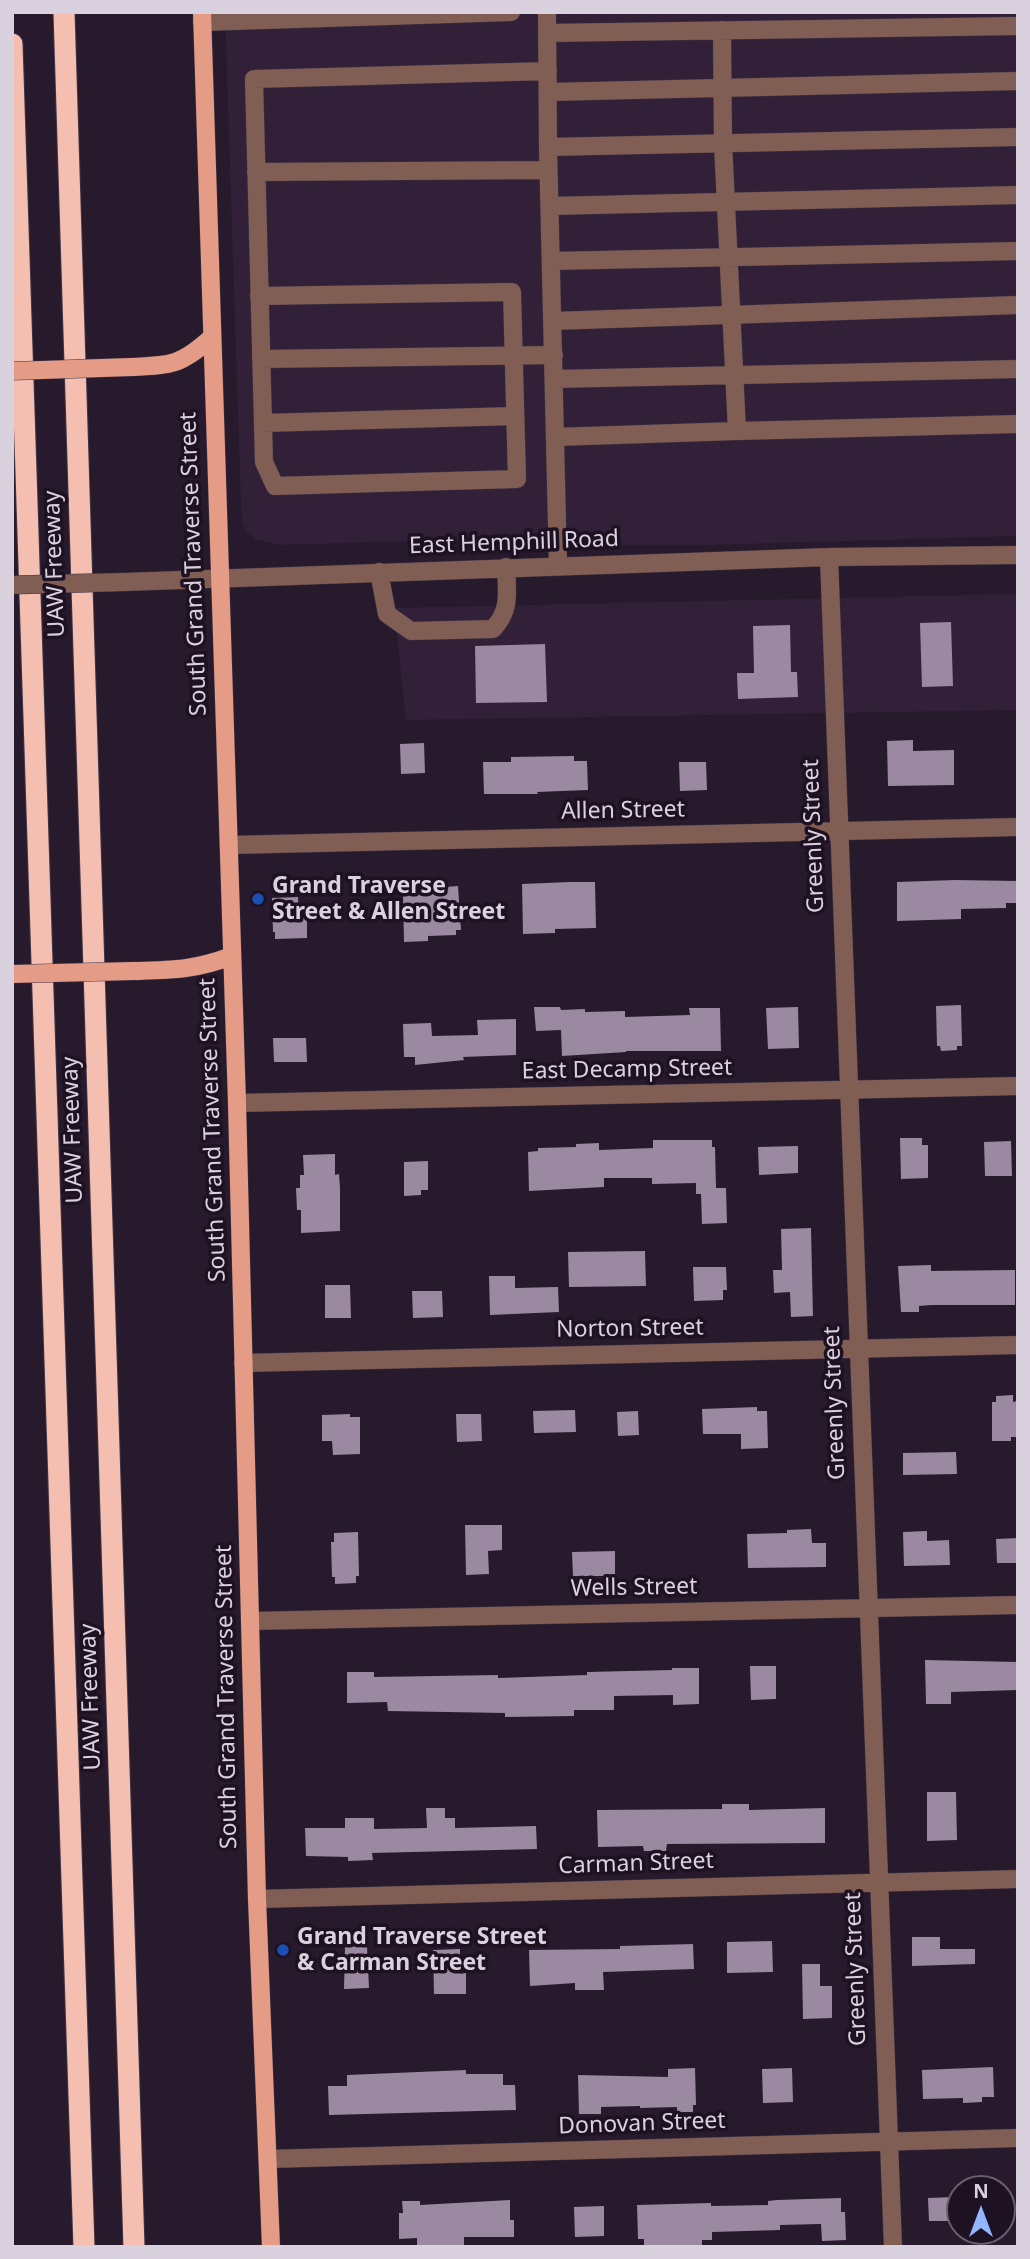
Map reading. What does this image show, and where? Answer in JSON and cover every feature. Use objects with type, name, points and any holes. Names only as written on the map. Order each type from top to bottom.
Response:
[{"type":"highway","name":"UAW Freeway","points":[[64,12],[134,2247]]},
{"type":"highway","name":"UAW Freeway","points":[[12,44],[84,2247]]},
{"type":"main road","name":"South Grand Traverse Street","points":[[202,17],[237,1103],[257,1899],[271,2247]]},
{"type":"main road","points":[[12,371],[173,364],[194,353],[211,338]]},
{"type":"main road","points":[[12,974],[182,970],[201,967],[232,956]]},
{"type":"street","points":[[202,17],[511,12]]},
{"type":"street","points":[[547,12],[548,170],[558,566]]},
{"type":"street","points":[[547,33],[1018,26]]},
{"type":"street","points":[[722,30],[723,143],[737,431]]},
{"type":"street","points":[[259,296],[512,292],[517,479],[275,486],[264,462],[259,296],[254,79],[548,71]]},
{"type":"street","points":[[548,92],[1018,81]]},
{"type":"street","points":[[548,147],[1018,137]]},
{"type":"street","points":[[256,172],[548,170]]},
{"type":"street","points":[[551,206],[1018,195]]},
{"type":"street","points":[[552,261],[1018,251]]},
{"type":"street","points":[[553,321],[1018,304]]},
{"type":"street","points":[[261,359],[554,355]]},
{"type":"street","points":[[554,379],[1018,369]]},
{"type":"street","points":[[263,423],[515,415]]},
{"type":"street","points":[[555,437],[1018,424]]},
{"type":"street","name":"East Hemphill Road","points":[[12,585],[829,557],[1018,555]]},
{"type":"street","name":"Greenly Street","points":[[829,557],[892,2247]]},
{"type":"street","points":[[379,572],[387,614],[411,631],[493,629],[504,617],[506,568]]},
{"type":"street","name":"Allen Street","points":[[229,845],[1018,827]]},
{"type":"street","name":"East Decamp Street","points":[[237,1103],[1018,1086]]},
{"type":"street","name":"Norton Street","points":[[243,1363],[1018,1345]]},
{"type":"street","name":"Wells Street","points":[[250,1621],[1018,1605]]},
{"type":"street","name":"Carman Street","points":[[257,1899],[1018,1879]]},
{"type":"street","name":"Donovan Street","points":[[268,2159],[1018,2138]]},
{"type":"shaded area","points":[[225,12],[1018,12],[1018,536],[709,545],[603,545],[477,539],[278,545],[255,539],[242,523],[241,506]]},
{"type":"shaded area","points":[[1018,594],[1018,710],[406,720],[394,608]]},
{"type":"building","points":[[951,622],[953,686],[922,687],[920,623]]},
{"type":"building","points":[[790,625],[791,672],[797,672],[798,697],[738,699],[737,673],[754,673],[753,626]]},
{"type":"building","points":[[545,644],[547,702],[476,703],[475,646]]},
{"type":"building","points":[[913,740],[913,751],[954,750],[954,785],[888,786],[887,741]]},
{"type":"building","points":[[424,743],[425,773],[401,774],[400,744]]},
{"type":"building","points":[[574,756],[574,761],[587,761],[588,790],[484,794],[483,762],[511,762],[511,757]]},
{"type":"building","points":[[679,762],[706,762],[707,790],[680,791]]},
{"type":"building","points":[[1018,881],[1018,903],[1006,903],[1006,908],[961,909],[961,919],[897,921],[897,882]]},
{"type":"building","points":[[595,882],[596,928],[555,929],[555,933],[523,934],[522,884]]},
{"type":"building","points":[[458,886],[461,930],[456,930],[456,935],[428,936],[428,941],[404,942],[405,890]]},
{"type":"building","points":[[298,897],[299,917],[307,917],[307,938],[275,939],[272,898]]},
{"type":"building","points":[[961,1005],[962,1046],[957,1046],[957,1050],[941,1051],[940,1046],[937,1046],[936,1006]]},
{"type":"building","points":[[534,1007],[585,1009],[585,1012],[625,1011],[625,1017],[690,1015],[689,1008],[720,1008],[721,1051],[626,1051],[562,1056],[561,1030],[536,1031]]},
{"type":"building","points":[[798,1007],[799,1048],[768,1049],[766,1008]]},
{"type":"building","points":[[516,1019],[516,1055],[463,1057],[464,1060],[415,1065],[415,1057],[404,1057],[403,1024],[431,1023],[432,1036],[478,1035],[477,1020]]},
{"type":"building","points":[[273,1038],[306,1038],[307,1062],[274,1062]]},
{"type":"building","points":[[900,1138],[922,1138],[922,1145],[928,1145],[928,1178],[901,1179]]},
{"type":"building","points":[[653,1140],[712,1140],[712,1147],[715,1147],[716,1188],[726,1188],[727,1223],[702,1224],[701,1194],[696,1194],[696,1183],[652,1184],[652,1178],[604,1178],[604,1187],[529,1191],[528,1152],[538,1151],[538,1148],[576,1147],[576,1144],[599,1143],[599,1150],[653,1148]]},
{"type":"building","points":[[1011,1141],[1012,1176],[985,1176],[984,1142]]},
{"type":"building","points":[[798,1146],[798,1173],[759,1175],[758,1147]]},
{"type":"building","points":[[335,1154],[335,1175],[339,1174],[340,1188],[340,1231],[301,1233],[301,1210],[297,1210],[296,1188],[300,1188],[300,1175],[304,1175],[303,1155]]},
{"type":"building","points":[[428,1161],[428,1190],[421,1190],[421,1195],[404,1196],[404,1162]]},
{"type":"building","points":[[811,1228],[813,1316],[791,1317],[790,1292],[774,1293],[773,1270],[782,1270],[781,1229]]},
{"type":"building","points":[[645,1251],[646,1286],[569,1287],[568,1252]]},
{"type":"building","points":[[931,1265],[931,1271],[1015,1270],[1015,1305],[931,1305],[919,1306],[919,1312],[901,1312],[898,1266]]},
{"type":"building","points":[[693,1267],[726,1267],[727,1290],[723,1290],[723,1300],[694,1301]]},
{"type":"building","points":[[489,1276],[515,1276],[515,1288],[558,1287],[559,1312],[490,1315]]},
{"type":"building","points":[[325,1285],[350,1285],[351,1318],[325,1318]]},
{"type":"building","points":[[412,1291],[442,1291],[443,1317],[413,1318]]},
{"type":"building","points":[[1013,1395],[1013,1402],[1017,1401],[1018,1437],[1011,1437],[1011,1441],[992,1441],[992,1402],[996,1402],[996,1396]]},
{"type":"building","points":[[757,1407],[757,1411],[767,1411],[768,1448],[741,1449],[741,1434],[703,1434],[702,1409]]},
{"type":"building","points":[[575,1410],[576,1432],[534,1433],[533,1411]]},
{"type":"building","points":[[638,1411],[639,1435],[618,1436],[617,1412]]},
{"type":"building","points":[[350,1414],[350,1417],[360,1417],[360,1454],[333,1455],[332,1441],[322,1441],[322,1415]]},
{"type":"building","points":[[456,1414],[481,1414],[482,1441],[457,1442]]},
{"type":"building","points":[[956,1452],[957,1474],[903,1475],[903,1453]]},
{"type":"building","points":[[465,1525],[502,1525],[502,1550],[488,1551],[489,1574],[466,1575]]},
{"type":"building","points":[[811,1529],[812,1543],[826,1543],[826,1567],[748,1568],[747,1534],[787,1533],[787,1530]]},
{"type":"building","points":[[927,1531],[927,1541],[949,1540],[950,1565],[904,1566],[903,1532]]},
{"type":"building","points":[[358,1532],[359,1576],[356,1576],[356,1583],[335,1584],[335,1577],[332,1577],[331,1542],[334,1542],[334,1533]]},
{"type":"building","points":[[1018,1538],[1018,1563],[997,1563],[996,1539]]},
{"type":"building","points":[[615,1551],[615,1576],[573,1576],[572,1552]]},
{"type":"building","points":[[925,1660],[1018,1662],[1018,1690],[951,1692],[951,1704],[926,1704]]},
{"type":"building","points":[[750,1666],[776,1666],[776,1699],[751,1700]]},
{"type":"building","points":[[699,1668],[699,1704],[673,1705],[673,1695],[614,1696],[614,1710],[574,1710],[574,1716],[505,1717],[505,1713],[388,1711],[387,1702],[347,1703],[347,1672],[374,1672],[374,1677],[498,1675],[498,1678],[587,1675],[587,1672]]},
{"type":"building","points":[[927,1792],[956,1792],[957,1840],[927,1841]]},
{"type":"building","points":[[722,1804],[749,1804],[749,1810],[825,1808],[825,1843],[667,1844],[666,1851],[644,1851],[643,1846],[598,1847],[597,1810],[722,1809]]},
{"type":"building","points":[[426,1808],[445,1808],[445,1818],[455,1818],[455,1828],[536,1826],[537,1849],[372,1853],[373,1860],[348,1861],[348,1857],[306,1856],[305,1828],[345,1828],[345,1818],[374,1818],[374,1829],[427,1828]]},
{"type":"building","points":[[912,1937],[940,1937],[940,1949],[975,1949],[975,1964],[912,1966]]},
{"type":"building","points":[[772,1941],[773,1972],[727,1973],[727,1942]]},
{"type":"building","points":[[693,1944],[694,1969],[603,1972],[604,1990],[575,1990],[575,1983],[530,1986],[529,1950],[620,1949],[620,1946]]},
{"type":"building","points":[[345,1946],[367,1946],[369,1988],[344,1989]]},
{"type":"building","points":[[460,1949],[460,1974],[466,1973],[466,1994],[434,1994],[433,1950]]},
{"type":"building","points":[[802,1964],[820,1964],[820,1986],[832,1986],[832,2018],[803,2019]]},
{"type":"building","points":[[993,2067],[994,2097],[982,2097],[982,2102],[963,2103],[963,2098],[923,2099],[922,2070]]},
{"type":"building","points":[[695,2068],[696,2105],[693,2105],[693,2112],[677,2112],[677,2107],[640,2106],[601,2107],[601,2114],[579,2114],[578,2075],[668,2077],[668,2069]]},
{"type":"building","points":[[792,2068],[793,2102],[763,2103],[762,2069]]},
{"type":"building","points":[[466,2070],[466,2074],[503,2074],[503,2085],[515,2085],[516,2110],[329,2115],[328,2086],[347,2086],[347,2075]]},
{"type":"building","points":[[946,2197],[946,2221],[929,2221],[928,2198]]},
{"type":"building","points":[[841,2198],[841,2212],[845,2212],[846,2240],[822,2241],[821,2224],[780,2225],[780,2230],[712,2232],[712,2240],[702,2240],[702,2247],[644,2247],[644,2239],[638,2239],[637,2205],[768,2205],[768,2201],[777,2200]]},
{"type":"building","points":[[510,2200],[510,2220],[514,2220],[514,2237],[464,2237],[464,2245],[417,2246],[417,2238],[399,2239],[402,2201],[420,2201],[420,2205]]},
{"type":"building","points":[[604,2206],[604,2236],[575,2237],[574,2207]]},
{"type":"place","name":"Grand Traverse Street & Allen Street","points":[[258,899]]},
{"type":"place","name":"Grand Traverse Street & Carman Street","points":[[283,1950]]}]
